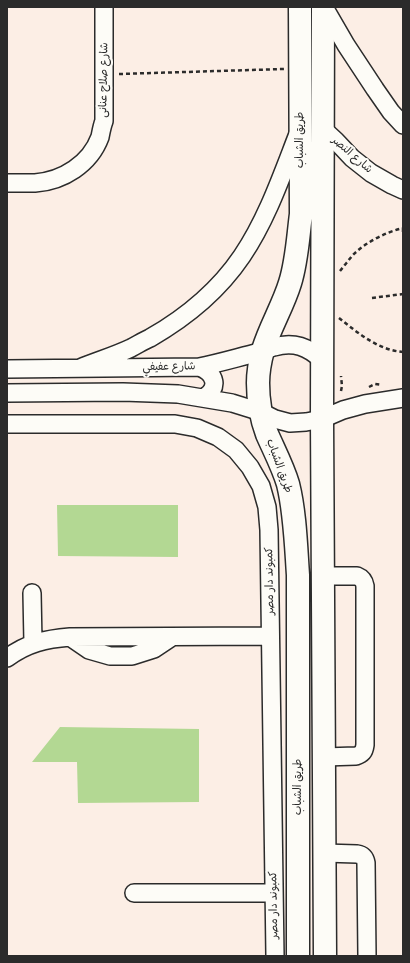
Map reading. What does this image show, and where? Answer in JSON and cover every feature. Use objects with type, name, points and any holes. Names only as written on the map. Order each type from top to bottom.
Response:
[{"type":"main road","name":"طريق الشباب","points":[[298,956],[298,575],[296,539],[288,484],[266,432],[261,412],[258,383],[262,352],[291,282],[295,260],[300,214],[300,7]]},
{"type":"main road","name":"طريق الشباب","points":[[323,7],[322,419],[324,956]]},
{"type":"street","name":"شارع صلاح عنانى","points":[[7,183],[35,183],[52,180],[67,174],[81,165],[92,152],[100,138],[104,122],[104,7]]},
{"type":"street","points":[[323,7],[375,90],[391,112],[403,125]]},
{"type":"street","points":[[80,368],[132,348],[164,330],[193,309],[220,284],[242,256],[260,226],[300,128]]},
{"type":"street","name":"شارع النصر","points":[[323,130],[352,158],[371,173],[403,190]]},
{"type":"street","name":"شارع عفيفي","points":[[7,368],[199,367],[262,352],[272,347],[283,345],[294,345],[304,348],[314,353],[322,360]]},
{"type":"street","points":[[199,367],[210,373],[214,382],[211,392],[203,398]]},
{"type":"street","points":[[7,392],[152,392],[178,394],[232,403],[261,412],[275,419],[290,422],[306,422],[322,419],[344,410],[365,404],[403,398]]},
{"type":"street","name":"كمبوند دار مصر","points":[[14,424],[175,424],[197,428],[218,437],[236,450],[250,466],[261,486],[267,507],[269,530],[274,956]]},
{"type":"street","points":[[323,576],[356,576],[364,581],[365,586],[364,750],[361,754],[356,756],[324,757]]},
{"type":"street","points":[[32,593],[33,643]]},
{"type":"street","points":[[7,658],[16,651],[33,643],[70,637],[270,636]]},
{"type":"street","points":[[324,853],[357,854],[362,855],[365,858],[367,956]]},
{"type":"street","points":[[134,893],[274,893]]},
{"type":"path","points":[[104,74],[300,69]]},
{"type":"path","points":[[337,267],[337,274],[353,255],[372,240],[394,230],[403,228],[403,233]]},
{"type":"path","points":[[372,298],[403,295],[403,292]]},
{"type":"path","points":[[336,324],[336,316],[361,336],[382,347],[403,352]]},
{"type":"path","points":[[341,373],[341,392]]},
{"type":"path","points":[[368,387],[375,384],[382,385]]},
{"type":"green space","points":[[57,505],[178,505],[178,557],[58,556]]},
{"type":"green space","points":[[60,727],[199,729],[199,802],[78,803],[77,762],[32,762]]}]
